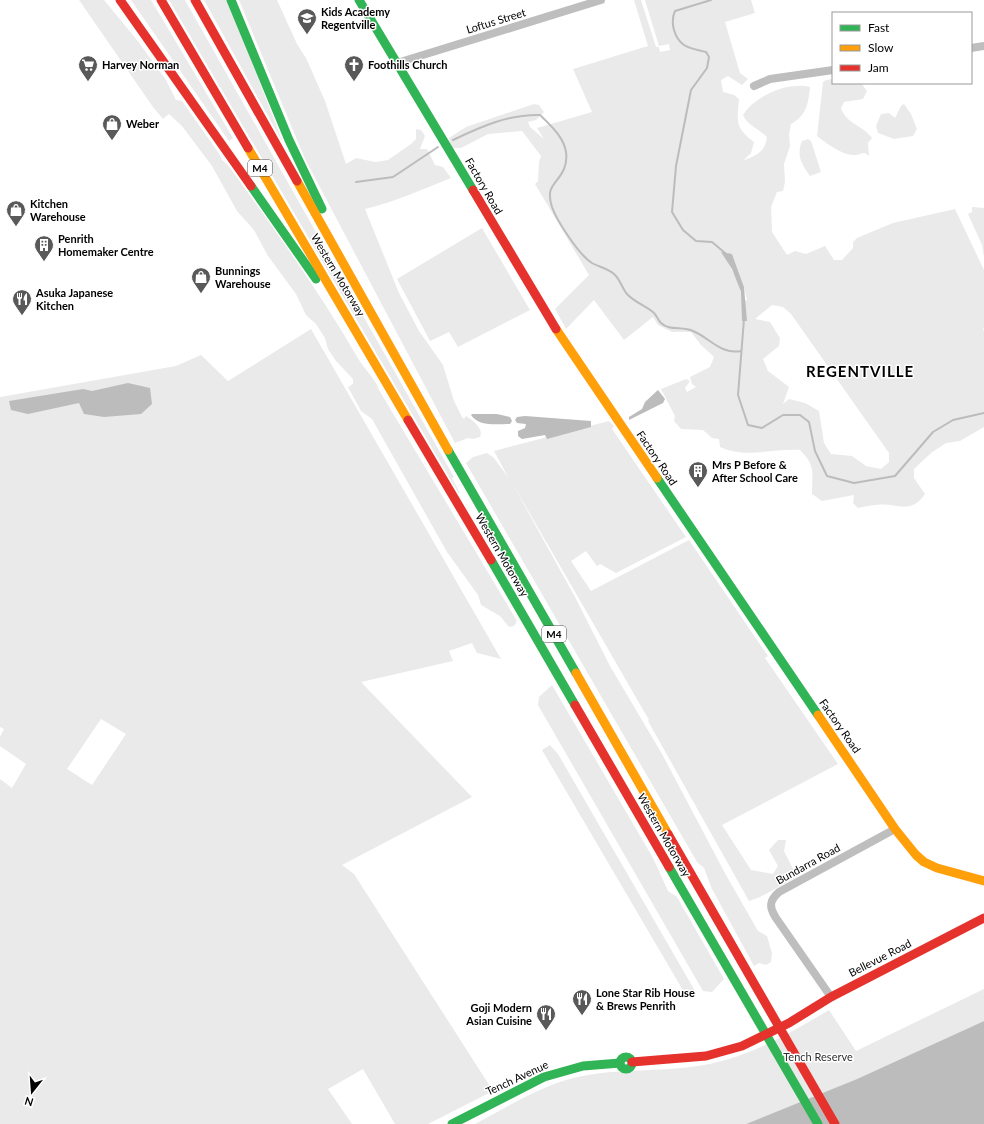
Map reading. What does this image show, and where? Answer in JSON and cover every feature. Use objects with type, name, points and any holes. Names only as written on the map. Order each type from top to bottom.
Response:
[{"type":"main road","points":[[120,0],[328,297],[360,336]]},
{"type":"main road","name":"Western Motorway","points":[[161,0],[360,336],[818,1124]]},
{"type":"main road","name":"Western Motorway","points":[[195,0],[341,260],[835,1124]]},
{"type":"main road","name":"M4","points":[[231,0],[289,140],[322,207],[341,260]]},
{"type":"main road","name":"Factory Road","points":[[359,0],[556,329],[895,829],[914,853],[924,862],[984,881]]},
{"type":"main road","name":"Bellevue Road","points":[[632,1062],[717,1054],[751,1042],[789,1023],[831,997],[984,918]]},
{"type":"main road","name":"Tench Avenue","points":[[452,1124],[525,1086],[551,1075],[583,1066],[620,1063],[621,1066],[627,1069],[631,1066],[632,1062]]},
{"type":"street","name":"Loftus Street","points":[[397,63],[602,0]]},
{"type":"street","points":[[972,48],[984,46]]},
{"type":"street","points":[[754,86],[770,79],[832,70]]},
{"type":"street","name":"Bundarra Road","points":[[831,997],[776,918],[770,906],[771,902],[778,892],[895,829]]},
{"type":"green space","points":[[79,0],[104,0],[137,40],[166,80],[176,100],[182,101],[222,160],[228,165],[313,285],[359,360],[375,382],[517,621],[514,626],[509,627],[500,616],[481,605],[478,595],[447,552],[372,419],[361,411],[348,387],[353,384],[353,379],[336,361],[328,349],[325,338],[316,324],[306,315],[296,294],[268,256],[254,230],[237,211],[212,166],[182,126],[169,114],[163,119],[153,107]]},
{"type":"green space","points":[[131,0],[151,0],[233,138],[229,141]]},
{"type":"green space","points":[[169,0],[185,0],[454,477],[452,478],[460,493],[459,494]]},
{"type":"green space","points":[[204,0],[228,0],[283,143]]},
{"type":"green space","points":[[239,0],[277,0],[297,44],[306,58],[325,101],[346,164],[356,158],[375,162],[388,160],[416,139],[416,129],[421,130],[425,136],[420,149],[427,149],[435,165],[443,167],[451,178],[398,199],[365,209],[399,293],[419,331],[443,365],[454,401],[462,417],[464,419],[466,416],[477,425],[481,434],[480,437],[473,439],[468,438],[455,443],[305,159]]},
{"type":"green space","points":[[634,0],[641,0],[656,47],[659,47],[660,52],[670,50],[669,44],[659,46],[645,0],[751,0],[755,13],[725,22],[740,73],[748,79],[742,85],[728,76],[721,80],[723,92],[734,95],[739,99],[738,119],[740,128],[754,142],[751,153],[743,161],[756,155],[762,150],[767,137],[750,124],[743,115],[748,108],[763,96],[782,88],[792,86],[810,87],[804,113],[791,124],[789,134],[790,146],[784,164],[785,182],[783,191],[777,192],[771,207],[772,232],[787,255],[795,251],[806,254],[825,246],[834,260],[842,260],[853,248],[853,242],[857,238],[893,223],[955,209],[984,270],[984,427],[960,441],[946,443],[931,453],[914,469],[914,478],[925,494],[914,505],[902,507],[874,505],[858,508],[853,503],[854,495],[822,501],[812,494],[811,465],[800,450],[750,453],[740,452],[720,447],[719,439],[712,438],[703,430],[681,429],[674,421],[675,416],[661,389],[686,379],[690,381],[685,388],[687,392],[696,387],[692,384],[690,377],[710,367],[714,357],[701,345],[691,332],[672,332],[658,325],[653,317],[624,340],[594,300],[566,329],[555,309],[589,275],[535,184],[538,181],[539,162],[541,156],[522,131],[488,134],[461,148],[451,148],[449,138],[466,127],[534,104],[539,105],[544,112],[536,120],[528,122],[530,127],[544,139],[537,128],[592,112],[573,69],[648,46]],"holes":[[[724,254],[732,254],[747,300],[743,301],[738,282]],[[772,305],[783,307],[791,314],[889,453],[889,462],[881,469],[866,466],[852,456],[831,454],[824,443],[819,411],[805,403],[789,399],[783,404],[789,387],[768,371],[763,359],[779,346],[780,338],[770,322],[755,319]]]},
{"type":"green space","points":[[832,79],[832,84],[862,84],[867,91],[863,99],[844,102],[841,108],[843,113],[850,121],[864,130],[872,138],[868,143],[869,156],[865,153],[850,155],[835,148],[817,136],[823,82]]},
{"type":"green space","points":[[904,104],[911,114],[917,129],[913,136],[894,139],[878,133],[876,126],[881,114],[889,113],[895,118],[901,106]]},
{"type":"green space","points":[[808,139],[811,141],[821,172],[810,176],[802,164],[800,156],[800,146],[802,141]]},
{"type":"green space","points":[[972,207],[984,208],[984,257],[982,245],[968,214],[972,212]]},
{"type":"green space","points":[[482,228],[530,310],[458,347],[449,332],[430,341],[397,279]]},
{"type":"green space","points":[[311,329],[501,659],[477,653],[472,643],[449,651],[453,661],[361,682],[472,797],[342,865],[354,874],[493,1091],[428,1124],[395,1124],[363,1069],[328,1089],[352,1124],[0,1124],[0,779],[12,788],[26,764],[0,746],[0,737],[4,729],[0,727],[0,397],[176,366],[201,355],[228,381]],"holes":[[[101,719],[126,734],[92,785],[67,769]]]},
{"type":"green space","points":[[609,421],[614,426],[612,429],[686,537],[616,573],[600,564],[597,566],[586,551],[571,561],[591,591],[689,540],[768,656],[765,658],[838,764],[722,825],[751,870],[773,874],[778,866],[769,850],[778,840],[786,840],[784,851],[797,877],[760,897],[749,901],[648,721],[649,720],[511,481],[575,597],[610,666],[662,754],[726,875],[758,931],[767,936],[772,953],[771,962],[766,965],[759,963],[754,966],[712,889],[704,868],[697,862],[466,463],[473,457],[487,453],[494,458],[508,477],[494,451]]},
{"type":"green space","points":[[552,685],[653,858],[668,891],[677,897],[724,979],[712,992],[703,991],[538,705],[539,697]]},
{"type":"green space","points":[[550,745],[558,754],[695,991],[696,996],[684,992],[542,750]]},
{"type":"green space","name":"Tench Reserve","points":[[984,989],[984,1021],[857,1079],[746,1124],[475,1124],[531,1094],[566,1080],[600,1073],[670,1069],[704,1065],[737,1056],[769,1043],[829,1010],[856,1051]]},
{"type":"shaded area","points":[[721,252],[732,254],[744,287],[747,321],[742,321],[741,292],[732,269]]},
{"type":"shaded area","points":[[128,383],[150,388],[152,404],[141,414],[104,417],[84,414],[79,403],[28,414],[11,410],[9,401],[83,389],[92,391]]},
{"type":"shaded area","points":[[658,390],[665,399],[663,403],[629,420],[629,417],[642,409],[645,402]]},
{"type":"shaded area","points":[[497,414],[510,417],[512,421],[510,424],[483,423],[474,419],[471,415]]},
{"type":"shaded area","points":[[525,416],[591,421],[591,427],[547,439],[545,435],[522,439],[518,436],[518,431],[525,428],[526,424],[517,423],[515,420],[517,417]]},
{"type":"shaded area","points":[[984,1021],[984,1124],[746,1124],[857,1079]]},
{"type":"waterway","points":[[711,0],[675,11],[673,20],[675,34],[681,42],[689,48],[706,52],[709,57],[707,68],[691,90],[676,166],[672,212],[683,230],[696,241],[712,242],[725,253]]},
{"type":"waterway","points":[[453,140],[495,122],[528,115],[540,115],[557,132],[564,145],[566,153],[564,169],[551,190],[550,200],[552,207],[563,229],[581,253],[592,263],[609,270],[614,274],[627,294],[654,313],[664,325],[672,328],[689,330],[699,334],[727,351],[741,351]]},
{"type":"waterway","points":[[356,182],[393,177],[438,147]]},
{"type":"waterway","points":[[744,319],[738,395],[748,425],[762,428],[783,415],[800,415],[809,422],[815,451],[827,476],[854,483],[895,476],[933,432],[953,420],[984,413]]},
{"type":"traffic: fast","points":[[231,0],[289,140],[322,209]]},
{"type":"traffic: fast","points":[[359,0],[473,190]]},
{"type":"traffic: fast","points":[[251,186],[316,279]]},
{"type":"traffic: fast","points":[[448,450],[576,673]]},
{"type":"traffic: fast","points":[[657,478],[818,715]]},
{"type":"traffic: fast","points":[[491,560],[575,705]]},
{"type":"traffic: fast","points":[[669,867],[818,1124]]},
{"type":"traffic: fast","points":[[626,1057],[630,1059],[632,1063],[630,1067],[626,1069],[622,1067],[620,1063],[622,1059],[626,1057]]},
{"type":"traffic: fast","points":[[452,1124],[544,1077],[583,1066],[620,1063]]},
{"type":"traffic: slow","points":[[248,148],[408,420]]},
{"type":"traffic: slow","points":[[297,181],[448,450]]},
{"type":"traffic: slow","points":[[556,329],[657,478]]},
{"type":"traffic: slow","points":[[576,673],[668,834]]},
{"type":"traffic: slow","points":[[818,715],[895,829],[916,855],[924,862],[937,868],[984,881]]},
{"type":"traffic: jam","points":[[120,0],[251,186]]},
{"type":"traffic: jam","points":[[161,0],[248,148]]},
{"type":"traffic: jam","points":[[195,0],[297,181]]},
{"type":"traffic: jam","points":[[473,190],[556,329]]},
{"type":"traffic: jam","points":[[408,420],[491,560]]},
{"type":"traffic: jam","points":[[575,705],[669,867]]},
{"type":"traffic: jam","points":[[668,834],[835,1124]]},
{"type":"traffic: jam","points":[[632,1062],[706,1056],[742,1046],[789,1023],[831,997],[984,918]]},
{"type":"place","name":"Kids Academy Regentville","points":[[307,35]]},
{"type":"place","name":"Harvey Norman","points":[[88,82]]},
{"type":"place","name":"Foothills Church","points":[[354,82]]},
{"type":"place","name":"Weber","points":[[112,141]]},
{"type":"place","name":"Kitchen Warehouse","points":[[16,227]]},
{"type":"place","name":"Penrith Homemaker Centre","points":[[44,262]]},
{"type":"place","name":"Bunnings Warehouse","points":[[201,294]]},
{"type":"place","name":"Asuka Japanese Kitchen","points":[[22,316]]},
{"type":"place","name":"Mrs P Before & After School Care","points":[[698,488]]},
{"type":"place","name":"Lone Star Rib House & Brews Penrith","points":[[582,1016]]},
{"type":"place","name":"Goji Modern Asian Cuisine","points":[[546,1031]]},
{"type":"district","name":"REGENTVILLE","points":[[860,372]]}]
